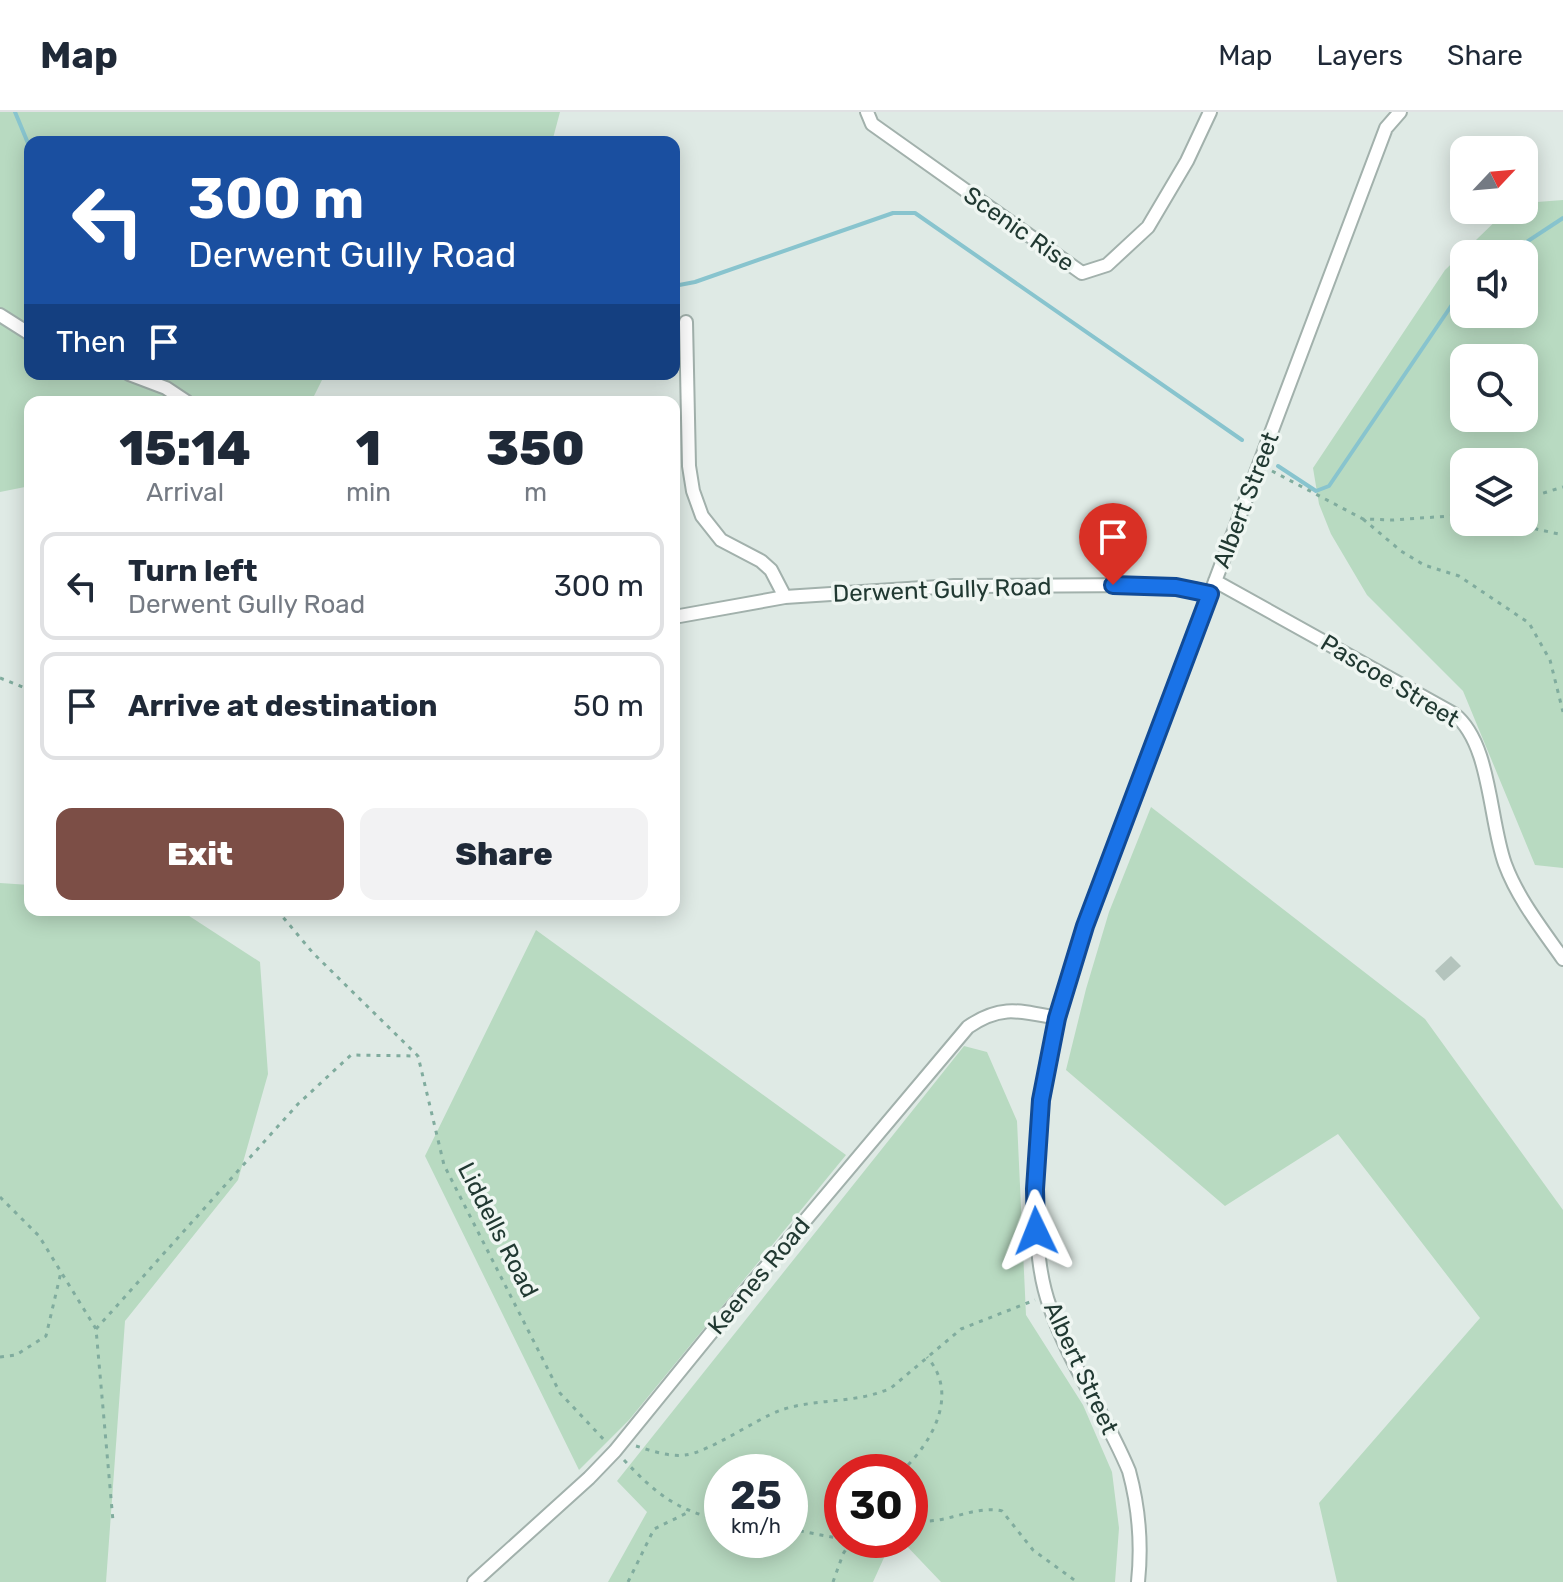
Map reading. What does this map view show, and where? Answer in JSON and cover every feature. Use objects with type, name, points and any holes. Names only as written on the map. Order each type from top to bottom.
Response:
[{"type":"street","name":"Scenic Rise","points":[[867,112],[872,124],[1082,273],[1107,265],[1148,227],[1187,161],[1210,112]]},
{"type":"street","name":"Albert Street","points":[[1138,1582],[1141,1538],[1129,1471],[1060,1333],[1046,1296],[1037,1244],[1036,1177],[1044,1080],[1057,1018],[1085,926],[1386,128],[1400,112]]},
{"type":"street","points":[[0,315],[24,330]]},
{"type":"street","points":[[686,322],[689,466],[693,491],[702,516],[721,540],[761,561],[771,570],[785,597]]},
{"type":"street","points":[[145,380],[178,396]]},
{"type":"street","name":"Pascoe Street","points":[[1215,581],[1465,723],[1478,748],[1491,815],[1505,864],[1516,889],[1563,959]]},
{"type":"street","name":"Derwent Gully Road","points":[[680,616],[785,597],[970,586],[1144,585],[1194,589],[1210,594]]},
{"type":"street","name":"Keenes Road","points":[[474,1582],[619,1447],[728,1312],[968,1027],[990,1014],[1005,1010],[1057,1018]]},
{"type":"path","points":[[1260,465],[1363,519],[1401,551],[1424,565],[1459,576],[1529,623],[1550,660],[1563,712]]},
{"type":"path","points":[[1538,495],[1563,487]]},
{"type":"path","points":[[1363,519],[1450,516]]},
{"type":"path","points":[[1538,529],[1563,535]]},
{"type":"path","points":[[0,678],[24,688]]},
{"type":"path","points":[[282,916],[313,953],[418,1056]]},
{"type":"path","points":[[96,1329],[298,1104],[351,1055],[418,1056]]},
{"type":"path","name":"Liddells Road","points":[[418,1056],[444,1165],[560,1393],[619,1447],[652,1488],[689,1512],[704,1516]]},
{"type":"path","points":[[0,1197],[39,1236],[96,1329],[113,1521]]},
{"type":"path","points":[[0,1357],[16,1355],[46,1336],[61,1272]]},
{"type":"path","points":[[619,1447],[686,1455],[788,1408],[879,1394],[891,1388],[961,1329],[1046,1296]]},
{"type":"path","points":[[915,1454],[929,1437],[941,1405],[943,1389],[941,1376],[927,1357]]},
{"type":"path","points":[[928,1521],[939,1522],[985,1511],[1002,1511],[1033,1550],[1077,1582]]},
{"type":"path","points":[[628,1582],[654,1529],[689,1512]]},
{"type":"path","points":[[833,1582],[844,1558]]},
{"type":"green space","points":[[0,112],[560,112],[554,136],[24,136],[24,380],[322,380],[314,396],[24,396],[24,487],[0,492]]},
{"type":"green space","points":[[1563,200],[1563,868],[1535,865],[1463,691],[1367,595],[1331,534],[1319,504],[1313,468],[1450,265],[1450,328],[1538,328],[1538,240],[1476,240],[1493,224],[1538,224],[1538,202]]},
{"type":"green space","points":[[1151,807],[1425,1019],[1563,1210],[1563,1582],[1337,1582],[1319,1503],[1480,1318],[1338,1134],[1225,1206],[1066,1070],[1109,912]]},
{"type":"green space","points":[[0,883],[24,885],[24,916],[189,916],[260,962],[268,1074],[238,1180],[125,1321],[106,1582],[0,1582]]},
{"type":"green space","points":[[536,930],[846,1155],[629,1420],[579,1470],[425,1156]]},
{"type":"green space","points":[[964,1046],[987,1052],[1017,1121],[1026,1315],[1083,1405],[1112,1472],[1119,1528],[1115,1582],[941,1582],[918,1558],[928,1558],[928,1454],[824,1454],[824,1558],[884,1558],[873,1582],[608,1582],[647,1512],[617,1481]]},
{"type":"building","points":[[1451,956],[1461,966],[1444,981],[1435,971]]},
{"type":"waterway","points":[[15,112],[25,136]]},
{"type":"waterway","points":[[680,285],[893,213],[915,213],[1242,440]]},
{"type":"waterway","points":[[1529,240],[1563,218]]},
{"type":"waterway","points":[[1278,466],[1316,491],[1329,486],[1450,308]]},
{"type":"route","points":[[1036,1231],[1035,1189],[1041,1100],[1057,1018],[1085,926],[1210,594],[1176,587],[1113,585]]}]
